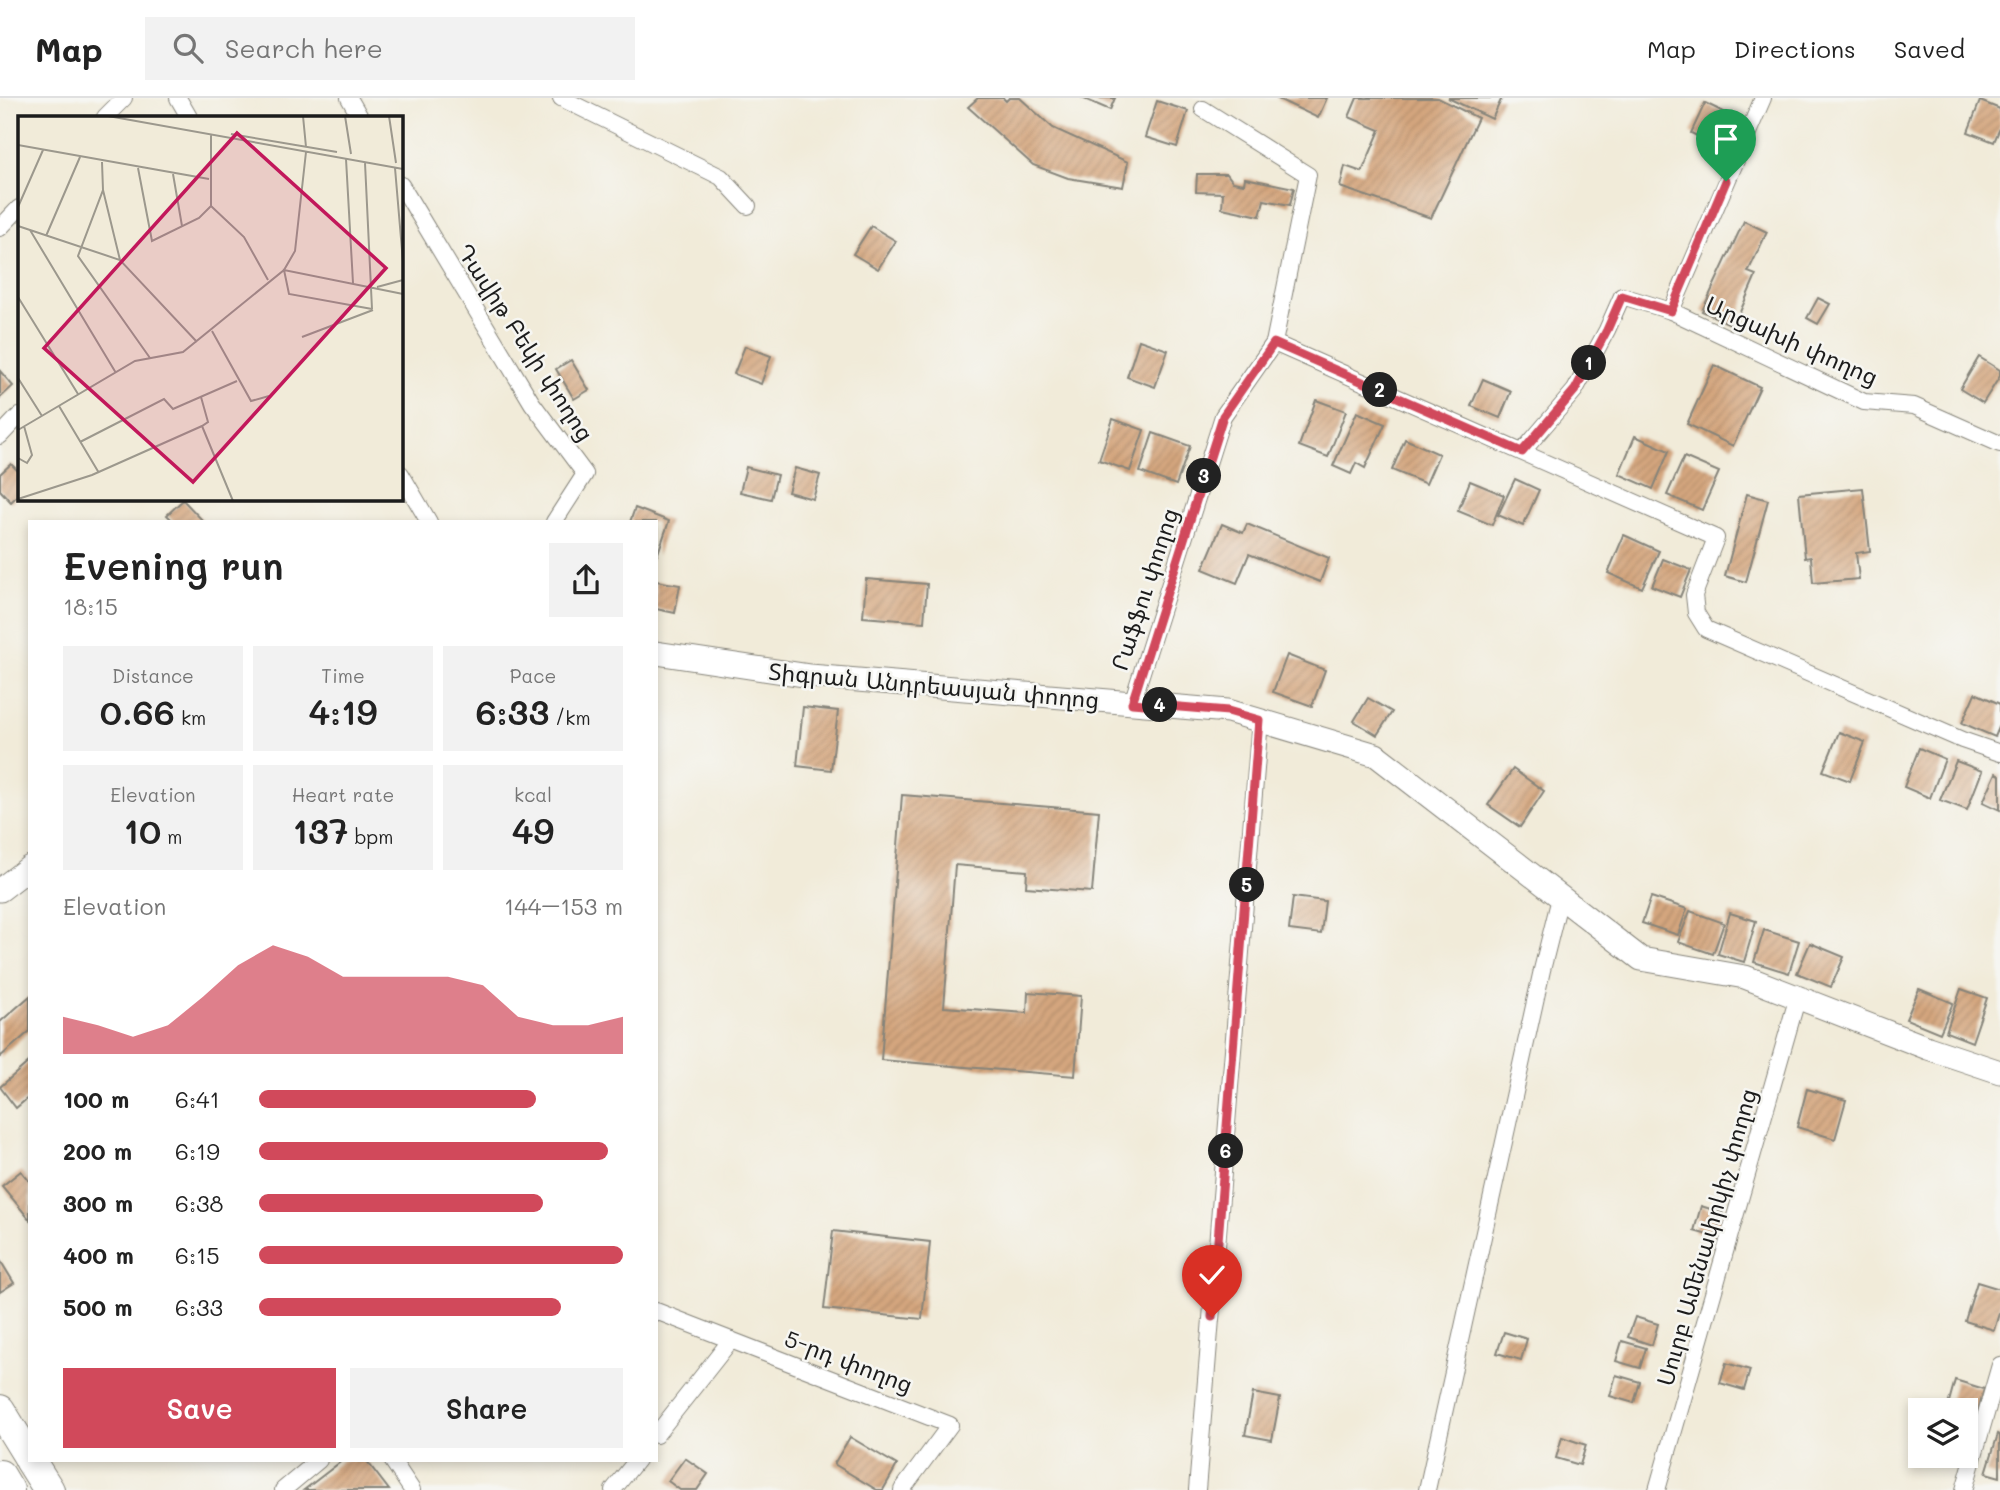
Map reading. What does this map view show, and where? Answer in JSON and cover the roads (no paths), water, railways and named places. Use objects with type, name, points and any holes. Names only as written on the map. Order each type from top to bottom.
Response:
[{"type":"highway","points":[[0,1410],[28,1456]]},
{"type":"highway","points":[[32,1462],[49,1490]]},
{"type":"highway","points":[[0,1475],[9,1490]]},
{"type":"main road","name":"Տիգրան Անդրեասյան փողոց","points":[[658,653],[810,676],[1228,711],[1376,754],[1641,958],[1745,977],[1928,1048],[2000,1072]]},
{"type":"main road","points":[[0,890],[28,869]]},
{"type":"street","points":[[106,116],[124,98]]},
{"type":"street","points":[[178,98],[189,116]]},
{"type":"street","points":[[349,98],[359,116]]},
{"type":"street","points":[[561,98],[721,177],[748,205]]},
{"type":"street","points":[[1671,311],[1763,98]]},
{"type":"street","name":"Րաֆֆու փողոց","points":[[1132,703],[1223,416],[1274,343],[1308,175],[1203,109]]},
{"type":"street","name":"Դավիթ Բեկի փողոց","points":[[402,187],[519,383],[585,474],[555,520]]},
{"type":"street","points":[[0,228],[18,209]]},
{"type":"street","name":"Արցախի փողոց","points":[[1522,452],[1575,390],[1622,296],[1671,311],[1864,402],[1914,406],[2000,444]]},
{"type":"street","points":[[1274,343],[1716,538],[1695,595],[1696,613],[1706,629],[1962,740],[2000,753]]},
{"type":"street","points":[[0,436],[18,417]]},
{"type":"street","points":[[402,476],[428,520]]},
{"type":"street","points":[[1197,1490],[1259,720]]},
{"type":"street","points":[[1427,1490],[1560,898]]},
{"type":"street","name":"Սուրբ Ամենափրկիչ փողոց","points":[[1657,1490],[1798,996]]},
{"type":"street","name":"5-րդ փողոց","points":[[658,1312],[950,1425],[902,1490]]},
{"type":"street","points":[[658,1433],[731,1340]]},
{"type":"street","points":[[1964,1490],[2000,1365]]},
{"type":"street","points":[[283,1490],[317,1462]]},
{"type":"street","points":[[393,1462],[412,1490]]},
{"type":"street","points":[[613,1490],[635,1462]]}]
